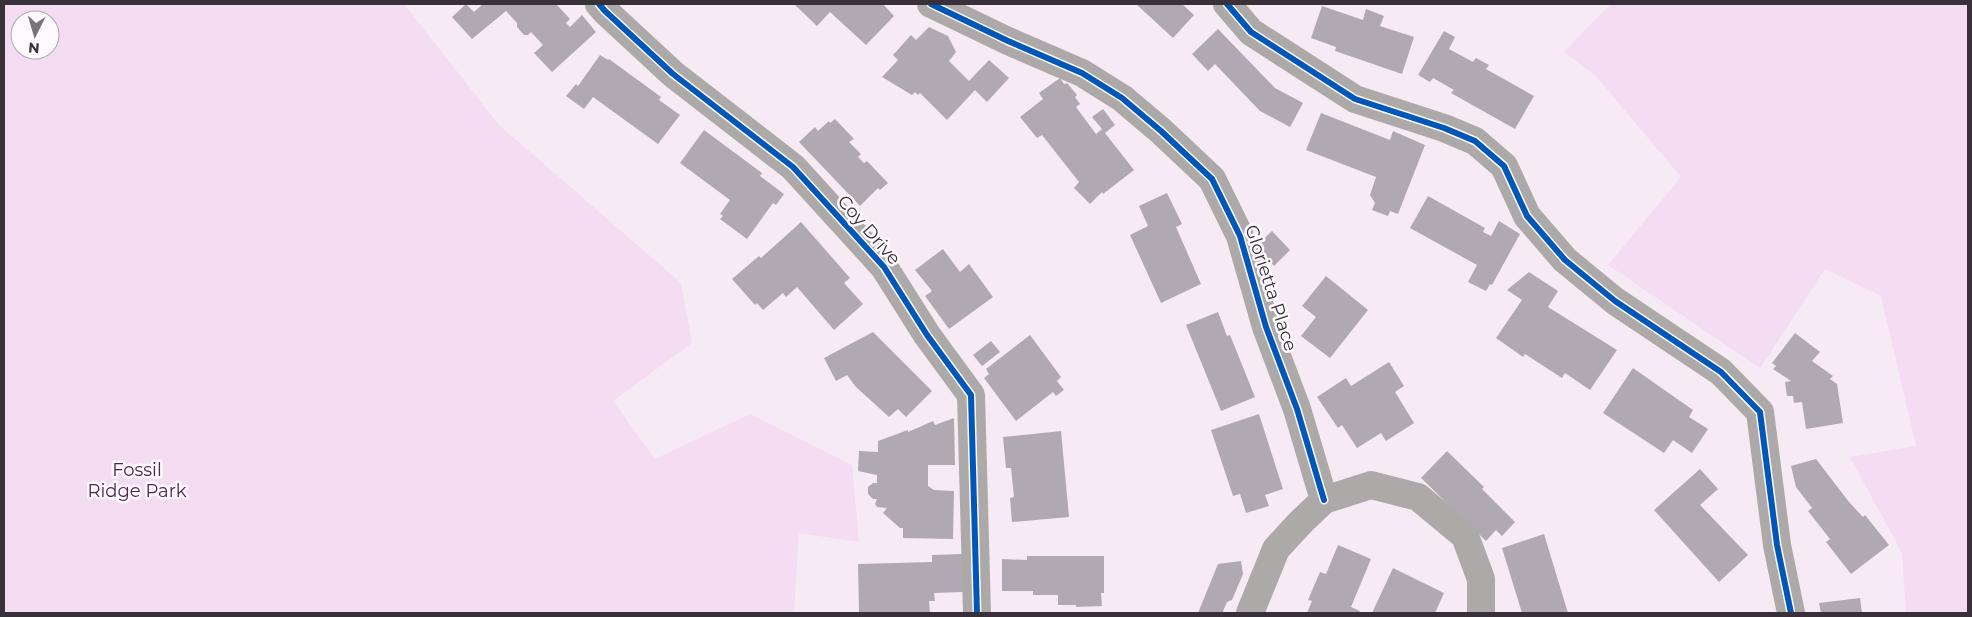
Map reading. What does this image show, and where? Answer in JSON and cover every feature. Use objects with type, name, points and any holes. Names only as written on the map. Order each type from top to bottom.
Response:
[{"type":"street","name":"Coy Drive","points":[[599,4],[672,74],[793,167],[884,267],[927,335],[971,395],[977,613]]},
{"type":"street","name":"Glorietta Place","points":[[931,4],[1008,41],[1082,73],[1122,98],[1161,131],[1212,179],[1240,236],[1266,326],[1297,409],[1324,500]]},
{"type":"street","points":[[1226,4],[1251,32],[1355,100],[1444,128],[1475,140],[1504,166],[1527,216],[1565,260],[1615,301],[1721,372],[1760,412],[1777,545],[1791,613]]},
{"type":"street","points":[[1250,613],[1276,550],[1324,500],[1372,484],[1418,497],[1465,536],[1481,579],[1482,613]]},
{"type":"green space","name":"Fossil Ridge Park","points":[[4,4],[404,4],[499,125],[681,283],[692,343],[613,401],[655,459],[750,414],[852,465],[859,542],[799,533],[794,613],[4,613]]},
{"type":"green space","points":[[1611,4],[1968,4],[1968,613],[1906,613],[1902,553],[1850,457],[1916,446],[1881,296],[1825,269],[1760,368],[1608,265],[1681,177],[1595,75],[1564,52]]},
{"type":"building","points":[[466,4],[474,12],[483,4],[556,4],[570,19],[566,23],[570,27],[582,15],[596,32],[552,72],[534,53],[543,45],[531,32],[528,35],[524,35],[517,27],[517,23],[506,11],[472,39],[452,17]]},
{"type":"building","points":[[794,4],[883,4],[894,16],[866,45],[830,12],[817,26]]},
{"type":"building","points":[[1136,4],[1182,4],[1194,15],[1173,38]]},
{"type":"building","points":[[1322,6],[1363,20],[1366,9],[1384,16],[1380,26],[1414,37],[1402,74],[1335,51],[1336,47],[1311,38]]},
{"type":"building","points":[[929,27],[948,36],[956,52],[949,61],[969,81],[989,60],[1009,78],[987,102],[975,90],[947,120],[920,93],[918,95],[915,92],[912,95],[882,77],[898,60],[893,55],[911,35],[916,40]]},
{"type":"building","points":[[1218,29],[1275,88],[1303,103],[1290,127],[1260,111],[1215,64],[1208,71],[1192,54]]},
{"type":"building","points":[[1444,31],[1455,37],[1449,49],[1473,62],[1476,58],[1489,65],[1486,69],[1534,96],[1515,129],[1451,93],[1454,90],[1433,78],[1430,82],[1418,75]]},
{"type":"building","points":[[600,55],[609,59],[661,97],[659,100],[680,115],[658,144],[593,97],[584,109],[566,96],[576,84],[578,86]]},
{"type":"building","points":[[1060,78],[1077,95],[1075,97],[1080,104],[1076,107],[1096,134],[1102,129],[1092,117],[1103,109],[1115,125],[1105,133],[1134,170],[1103,194],[1102,192],[1090,204],[1074,188],[1079,182],[1042,135],[1037,138],[1020,117],[1043,99],[1039,93]]},
{"type":"building","points":[[1321,113],[1390,140],[1393,131],[1425,145],[1398,214],[1390,211],[1388,216],[1372,210],[1375,203],[1370,195],[1376,177],[1306,150]]},
{"type":"building","points":[[835,119],[854,139],[849,142],[861,154],[858,157],[864,163],[867,161],[888,183],[880,190],[878,188],[860,206],[799,142],[815,127],[818,131],[829,121],[830,123]]},
{"type":"building","points":[[704,130],[762,173],[760,176],[784,194],[776,205],[773,203],[747,239],[720,219],[723,216],[720,214],[730,200],[680,163]]},
{"type":"building","points":[[1167,193],[1182,224],[1176,227],[1201,284],[1161,303],[1130,235],[1148,226],[1139,206]]},
{"type":"building","points":[[1428,196],[1485,228],[1483,232],[1491,236],[1499,221],[1520,234],[1492,285],[1490,284],[1486,291],[1468,282],[1477,265],[1410,228]]},
{"type":"building","points":[[801,222],[850,278],[844,283],[863,304],[834,330],[797,287],[786,297],[783,293],[763,310],[757,303],[755,305],[732,279],[759,256],[761,258]]},
{"type":"building","points":[[1272,231],[1290,250],[1274,266],[1256,246]]},
{"type":"building","points":[[943,249],[960,272],[969,264],[993,297],[949,329],[925,296],[932,291],[915,270]]},
{"type":"building","points":[[1529,272],[1558,291],[1548,307],[1617,350],[1590,390],[1565,373],[1562,378],[1525,354],[1523,357],[1496,338],[1522,300],[1507,290]]},
{"type":"building","points":[[1326,276],[1368,310],[1330,358],[1301,336],[1316,317],[1302,306]]},
{"type":"building","points":[[1218,312],[1227,336],[1230,335],[1255,397],[1221,411],[1186,325]]},
{"type":"building","points":[[873,332],[932,391],[906,417],[898,409],[889,417],[856,387],[847,375],[836,381],[824,358]]},
{"type":"building","points":[[1795,333],[1820,352],[1812,361],[1833,376],[1830,379],[1837,384],[1843,423],[1806,429],[1802,402],[1794,403],[1793,396],[1787,396],[1785,382],[1791,381],[1773,369],[1776,366],[1772,363]]},
{"type":"building","points":[[1030,335],[1061,377],[1057,381],[1064,390],[1056,396],[1053,392],[1016,421],[984,378],[989,374],[986,369]]},
{"type":"building","points":[[991,341],[1000,352],[982,366],[973,355]]},
{"type":"building","points":[[1389,362],[1404,386],[1395,392],[1414,423],[1386,441],[1381,433],[1357,448],[1342,425],[1338,428],[1317,397],[1346,378],[1351,386]]},
{"type":"building","points":[[1633,368],[1693,410],[1689,417],[1708,429],[1692,453],[1673,440],[1664,453],[1603,413]]},
{"type":"building","points":[[1259,414],[1283,489],[1265,495],[1269,506],[1246,513],[1240,494],[1233,496],[1211,430]]},
{"type":"building","points":[[954,418],[955,465],[928,465],[928,486],[934,490],[954,491],[953,539],[903,538],[903,528],[900,528],[883,513],[887,508],[877,507],[875,504],[877,499],[873,499],[868,494],[868,487],[873,483],[877,483],[877,475],[858,471],[859,451],[878,452],[878,441],[908,430],[908,432],[933,421],[935,425]]},
{"type":"building","points":[[1061,431],[1069,517],[1012,522],[1010,498],[1014,497],[1011,468],[1006,468],[1003,437]]},
{"type":"building","points":[[1447,451],[1484,487],[1482,489],[1515,522],[1502,536],[1496,530],[1486,541],[1421,478]]},
{"type":"building","points":[[1816,459],[1849,502],[1863,517],[1865,515],[1889,545],[1851,574],[1826,542],[1830,539],[1808,511],[1812,508],[1796,487],[1791,466]]},
{"type":"building","points":[[1700,469],[1718,489],[1700,505],[1748,555],[1719,582],[1654,510]]},
{"type":"building","points":[[1544,534],[1568,613],[1522,613],[1502,548]]},
{"type":"building","points":[[1338,545],[1371,559],[1351,607],[1360,611],[1359,613],[1307,613],[1312,601],[1308,600],[1320,572],[1326,574]]},
{"type":"building","points":[[962,554],[963,592],[934,593],[935,601],[929,601],[930,613],[859,613],[858,564],[932,562],[932,555]]},
{"type":"building","points":[[1027,556],[1104,556],[1104,593],[1101,593],[1102,606],[1076,607],[1076,605],[1058,605],[1058,595],[1033,595],[1033,591],[1002,591],[1002,559],[1027,560]]},
{"type":"building","points":[[1241,561],[1243,574],[1232,600],[1227,602],[1224,613],[1198,613],[1218,564]]},
{"type":"building","points":[[1393,568],[1444,593],[1435,613],[1372,613]]},
{"type":"building","points":[[1860,598],[1862,613],[1821,613],[1819,603]]},
{"type":"cycle path","points":[[599,4],[673,74],[793,167],[884,267],[927,335],[971,395],[977,613]]},
{"type":"cycle path","points":[[931,4],[1008,41],[1082,73],[1122,98],[1161,131],[1212,179],[1240,236],[1266,327],[1297,409],[1324,500]]},
{"type":"cycle path","points":[[1227,4],[1251,32],[1355,99],[1444,128],[1475,141],[1504,166],[1527,216],[1565,260],[1615,301],[1721,372],[1760,412],[1777,545],[1791,613]]}]
